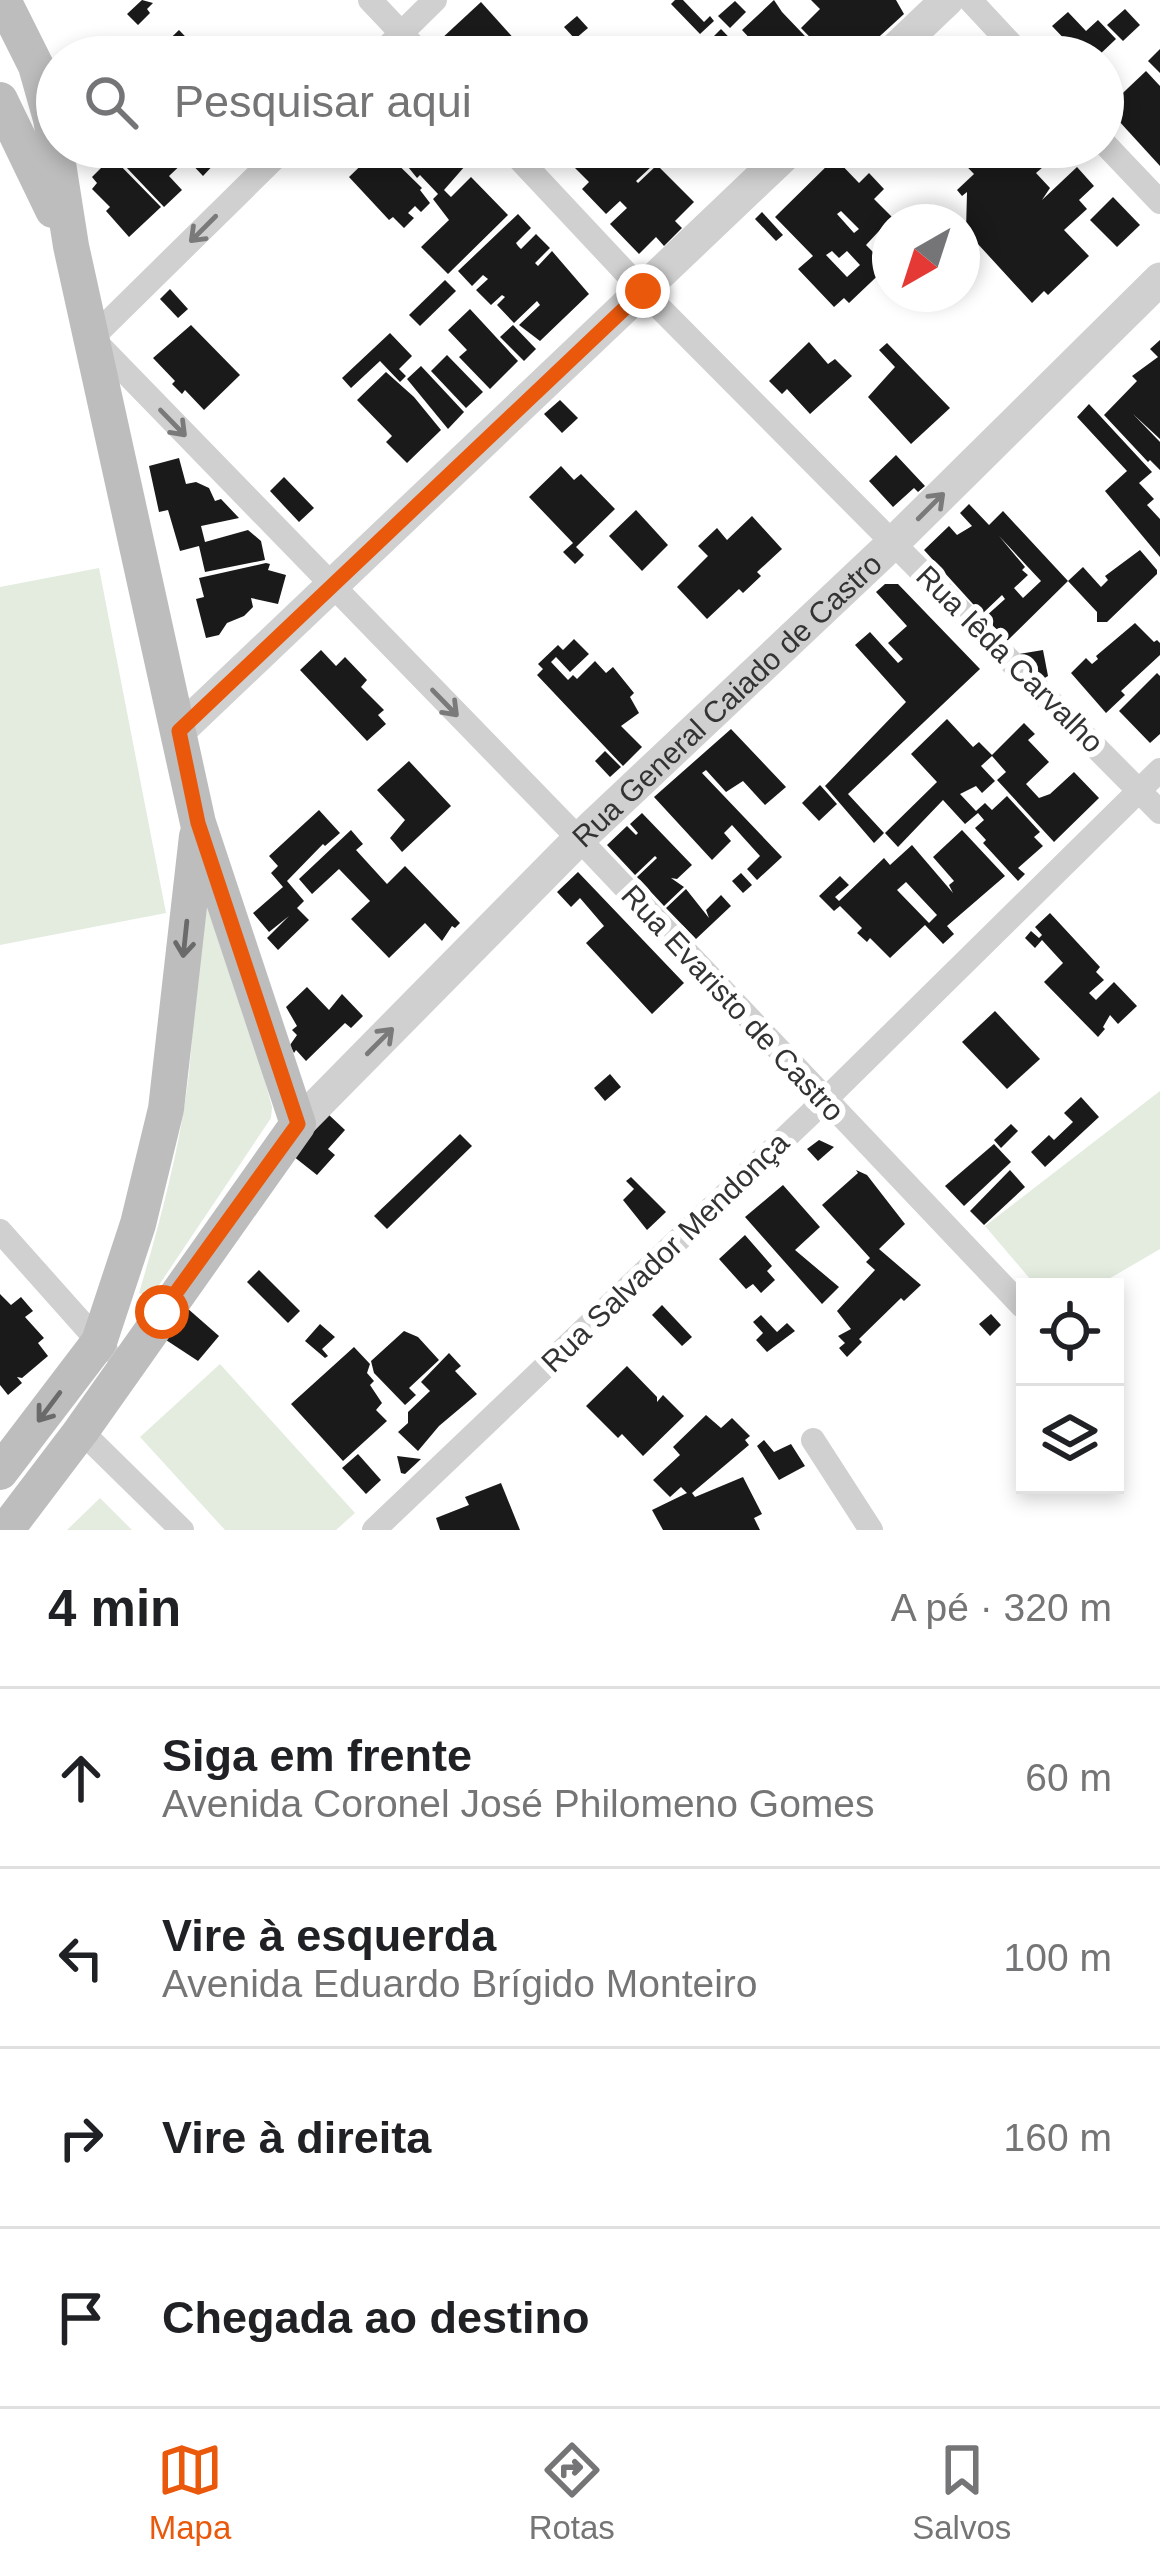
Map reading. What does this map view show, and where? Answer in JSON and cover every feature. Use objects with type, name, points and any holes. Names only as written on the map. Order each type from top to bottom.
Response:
[{"type":"main road","points":[[3,0],[36,66]]},
{"type":"main road","points":[[0,100],[71,246]]},
{"type":"main road","points":[[0,1472],[111,1355],[298,1124],[198,823],[71,246],[59,168]]},
{"type":"main road","points":[[6,1530],[82,1431],[111,1355],[166,1109],[198,823]]},
{"type":"street","points":[[370,0],[404,36]]},
{"type":"street","points":[[398,36],[435,0]]},
{"type":"street","points":[[909,36],[946,0]]},
{"type":"street","points":[[970,0],[1003,36]]},
{"type":"street","points":[[1124,164],[1160,202]]},
{"type":"street","points":[[92,338],[265,168]]},
{"type":"street","name":"Rua Iêda Carvalho","points":[[528,168],[643,291],[1160,812]]},
{"type":"street","points":[[179,731],[771,168]]},
{"type":"street","name":"Rua General Caiado de Castro","points":[[298,1124],[578,839],[894,542],[1160,278]]},
{"type":"street","name":"Rua Evaristo de Castro","points":[[92,338],[1016,1300]]},
{"type":"street","name":"Rua Salvador Mendonça","points":[[374,1530],[824,1100],[1160,770]]},
{"type":"street","points":[[0,1231],[111,1355]]},
{"type":"street","points":[[82,1431],[182,1530]]},
{"type":"street","points":[[814,1440],[871,1530]]},
{"type":"shaded area","points":[[99,568],[166,913],[0,945],[0,587]]},
{"type":"shaded area","points":[[205,904],[219,913],[272,1107],[271,1118],[151,1297],[139,1293],[182,1121]]},
{"type":"shaded area","points":[[1160,1091],[1160,1249],[1110,1278],[1029,1278],[985,1226]]},
{"type":"shaded area","points":[[220,1364],[355,1513],[336,1530],[225,1530],[140,1437]]},
{"type":"shaded area","points":[[100,1498],[132,1530],[67,1530]]},
{"type":"building","points":[[142,0],[153,3],[138,25],[127,14]]},
{"type":"building","points":[[683,0],[704,22],[710,16],[714,21],[700,34],[671,4]]},
{"type":"building","points":[[774,0],[805,36],[748,36],[742,30]]},
{"type":"building","points":[[811,0],[896,0],[904,14],[880,36],[809,36],[801,28],[820,9]]},
{"type":"building","points":[[735,1],[746,12],[730,28],[718,16]]},
{"type":"building","points":[[481,2],[512,36],[444,36]]},
{"type":"building","points":[[1125,9],[1140,25],[1124,40],[1107,25]]},
{"type":"building","points":[[1068,12],[1086,31],[1098,20],[1113,36],[1062,36],[1052,26]]},
{"type":"building","points":[[577,16],[588,28],[572,36],[564,27]]},
{"type":"building","points":[[1160,49],[1160,73],[1148,61]]},
{"type":"building","points":[[1146,71],[1160,86],[1160,166],[1124,127],[1124,92]]},
{"type":"building","points":[[101,168],[123,168],[161,207],[129,237],[92,189],[97,183],[92,177]]},
{"type":"building","points":[[127,168],[177,168],[169,176],[182,190],[164,207]]},
{"type":"building","points":[[358,168],[402,168],[430,203],[421,212],[415,206],[408,213],[414,218],[404,228],[393,217],[389,220],[349,177]]},
{"type":"building","points":[[409,168],[463,168],[444,190],[451,197],[471,177],[508,215],[448,274],[421,247],[449,220],[433,199],[438,194],[420,175],[417,178]]},
{"type":"building","points":[[575,168],[650,168],[638,183],[660,168],[694,202],[675,221],[682,228],[664,246],[656,237],[639,254],[610,224],[627,208],[620,201],[606,214],[582,189],[589,182]]},
{"type":"building","points":[[825,168],[845,168],[859,183],[869,173],[884,189],[874,199],[879,204],[872,204],[872,239],[866,245],[872,251],[872,281],[849,303],[844,298],[834,307],[798,269],[813,256],[775,217]],"holes":[[[841,211],[859,229],[854,233],[837,214]],[[832,251],[839,258],[847,251],[860,265],[847,277],[826,255]]]},
{"type":"building","points":[[968,168],[1042,168],[1036,173],[1050,188],[1042,200],[1078,168],[1094,186],[1079,200],[1087,209],[1064,230],[1089,256],[1048,295],[1044,291],[1032,303],[980,246],[980,204],[967,204],[967,192],[962,196],[957,190],[974,174]]},
{"type":"building","points":[[1113,197],[1140,225],[1117,247],[1090,220]]},
{"type":"building","points":[[762,212],[783,235],[776,241],[755,219]]},
{"type":"building","points":[[518,214],[531,228],[518,246],[521,249],[536,234],[550,248],[535,263],[538,266],[552,251],[589,294],[540,341],[519,325],[540,305],[537,301],[514,323],[497,305],[505,297],[491,305],[476,290],[488,279],[483,275],[472,286],[458,271]]},
{"type":"building","points":[[445,280],[456,291],[420,326],[409,315]]},
{"type":"building","points":[[170,289],[188,309],[178,318],[160,299]]},
{"type":"building","points":[[470,309],[518,361],[490,389],[459,357],[467,350],[448,330]]},
{"type":"building","points":[[191,325],[240,375],[204,410],[172,384],[175,381],[153,358]]},
{"type":"building","points":[[513,325],[536,349],[524,361],[500,337]]},
{"type":"building","points":[[390,333],[412,356],[399,369],[406,376],[400,382],[380,361],[351,388],[342,378]]},
{"type":"building","points":[[1160,340],[1160,439],[1133,414],[1160,442],[1160,470],[1104,415],[1137,381],[1132,376],[1158,357],[1150,349]]},
{"type":"building","points":[[809,342],[828,364],[835,359],[852,376],[810,414],[787,389],[782,394],[769,381]]},
{"type":"building","points":[[887,343],[950,408],[911,444],[868,397],[895,367],[879,350]]},
{"type":"building","points":[[447,355],[483,392],[466,408],[431,371]]},
{"type":"building","points":[[421,366],[464,412],[448,429],[407,379]]},
{"type":"building","points":[[386,372],[441,430],[407,463],[386,442],[392,436],[357,400]]},
{"type":"building","points":[[560,400],[578,418],[562,433],[544,414]]},
{"type":"building","points":[[1089,404],[1152,472],[1139,483],[1154,499],[1147,505],[1160,519],[1160,557],[1105,491],[1127,471],[1077,417]]},
{"type":"building","points":[[896,455],[925,486],[918,492],[914,488],[893,507],[869,481]]},
{"type":"building","points":[[179,458],[186,484],[196,482],[209,488],[215,501],[221,499],[239,518],[201,526],[205,542],[248,530],[261,541],[265,560],[205,572],[199,546],[180,551],[168,510],[159,512],[149,466]]},
{"type":"building","points":[[561,466],[574,480],[581,474],[615,509],[576,547],[584,555],[575,564],[563,552],[573,543],[529,497]]},
{"type":"building","points":[[284,477],[314,508],[299,522],[270,491]]},
{"type":"building","points":[[969,504],[989,525],[1003,511],[1068,581],[1007,641],[985,617],[1005,599],[1002,595],[982,614],[924,550],[949,526],[957,535],[972,526],[960,513]],"holes":[[[999,536],[1041,581],[1023,598],[1014,588],[1028,575],[1022,570],[1025,567]]]},
{"type":"building","points":[[636,510],[668,545],[642,571],[609,536]]},
{"type":"building","points":[[752,516],[782,549],[743,593],[739,589],[707,619],[677,587],[708,556],[698,546],[717,528],[727,540]]},
{"type":"building","points":[[1140,550],[1157,574],[1107,622],[1097,622],[1097,612],[1068,581],[1083,567],[1101,587],[1108,580],[1105,576]]},
{"type":"building","points":[[266,563],[268,570],[286,575],[278,604],[251,598],[253,607],[244,616],[227,623],[219,635],[206,638],[196,599],[204,597],[199,578]]},
{"type":"building","points":[[885,584],[898,584],[980,669],[848,794],[884,833],[874,843],[825,786],[906,702],[855,645],[870,632],[898,663],[903,659],[888,643],[907,626],[876,592]]},
{"type":"building","points":[[1135,623],[1160,643],[1160,655],[1121,691],[1125,695],[1106,713],[1071,673],[1086,658],[1092,664]]},
{"type":"building","points":[[574,639],[589,654],[570,672],[556,657],[551,662],[568,680],[573,675],[577,679],[595,661],[606,673],[613,667],[634,693],[630,697],[639,713],[621,726],[642,747],[623,766],[537,675],[543,669],[538,664],[558,645],[563,650]]},
{"type":"building","points":[[321,650],[336,666],[345,657],[367,680],[361,687],[384,710],[378,715],[386,724],[367,741],[300,670]]},
{"type":"building","points":[[1043,650],[1048,676],[1043,679],[1019,654]]},
{"type":"building","points":[[1157,673],[1160,734],[1150,743],[1119,711]]},
{"type":"building","points":[[947,719],[973,747],[979,742],[992,755],[1024,723],[1035,734],[1028,740],[1049,762],[1026,784],[1039,798],[1074,772],[1099,798],[1054,842],[997,780],[1006,772],[992,756],[981,766],[995,781],[982,793],[976,786],[960,794],[976,811],[985,803],[992,810],[1007,796],[1040,832],[1034,837],[1043,846],[1018,868],[1025,874],[1018,881],[983,843],[986,840],[975,828],[984,820],[978,813],[965,824],[943,800],[898,847],[885,833],[937,782],[911,754]]},
{"type":"building","points":[[731,729],[786,787],[765,805],[743,781],[726,792],[706,770],[702,773],[782,857],[757,880],[747,869],[760,856],[732,825],[724,833],[731,841],[712,860],[654,797]]},
{"type":"building","points":[[605,751],[621,767],[610,777],[595,761]]},
{"type":"building","points":[[409,761],[451,806],[402,852],[390,838],[405,820],[377,790]]},
{"type":"building","points":[[820,785],[837,804],[819,821],[802,803]]},
{"type":"building","points":[[319,810],[340,833],[287,881],[304,901],[297,908],[309,920],[278,950],[267,938],[289,916],[269,932],[253,913],[283,887],[271,873],[278,866],[269,856]]},
{"type":"building","points":[[642,813],[692,865],[677,879],[671,878],[684,887],[664,906],[637,877],[657,858],[635,875],[607,845],[627,826],[636,835],[630,824]]},
{"type":"building","points":[[351,830],[363,844],[356,850],[387,884],[405,866],[460,923],[442,941],[425,923],[389,958],[351,919],[370,901],[339,869],[312,894],[299,879]]},
{"type":"building","points":[[962,830],[1005,876],[947,926],[954,934],[943,944],[925,925],[890,958],[870,938],[867,942],[857,933],[862,928],[840,906],[834,911],[819,896],[840,876],[849,885],[835,897],[839,901],[884,858],[890,865],[912,845],[953,893],[949,885],[954,881],[933,857]],"holes":[[[906,882],[937,915],[929,923],[897,890]]]},
{"type":"building","points":[[578,872],[684,983],[652,1014],[586,943],[604,926],[580,898],[571,907],[557,892]]},
{"type":"building","points":[[741,873],[752,885],[743,893],[732,881]]},
{"type":"building","points":[[686,889],[709,918],[706,910],[721,895],[731,906],[696,939],[666,908]]},
{"type":"building","points":[[1050,913],[1100,967],[1096,972],[1104,980],[1089,993],[1096,1000],[1114,982],[1137,1006],[1118,1024],[1110,1015],[1098,1037],[1044,982],[1063,963],[1042,940],[1035,948],[1025,938],[1031,931],[1039,938],[1042,935],[1035,927]]},
{"type":"building","points":[[307,987],[329,1010],[342,994],[363,1016],[351,1028],[345,1023],[306,1061],[290,1045],[297,1026],[286,1007]]},
{"type":"building","points":[[995,1011],[1040,1059],[1007,1089],[962,1042]]},
{"type":"building","points":[[610,1074],[621,1087],[605,1101],[594,1088]]},
{"type":"building","points":[[1081,1097],[1099,1117],[1045,1167],[1031,1152],[1049,1135],[1054,1140],[1073,1122],[1064,1113]]},
{"type":"building","points":[[328,1114],[345,1130],[328,1149],[335,1155],[317,1175],[293,1156]]},
{"type":"building","points":[[1011,1124],[1018,1131],[1001,1148],[994,1140]]},
{"type":"building","points":[[460,1134],[472,1146],[387,1229],[374,1216]]},
{"type":"building","points":[[819,1140],[834,1147],[818,1161],[807,1149]]},
{"type":"building","points":[[994,1144],[1011,1162],[964,1206],[945,1186]]},
{"type":"building","points":[[856,1170],[867,1175],[905,1224],[879,1249],[921,1285],[904,1301],[901,1298],[847,1357],[839,1348],[845,1343],[838,1336],[851,1329],[837,1311],[875,1270],[866,1262],[870,1258],[822,1205]]},
{"type":"building","points":[[1010,1170],[1025,1187],[984,1225],[970,1211]]},
{"type":"building","points":[[631,1177],[666,1212],[647,1230],[623,1200],[634,1189],[626,1181]]},
{"type":"building","points":[[783,1185],[820,1227],[795,1250],[839,1287],[822,1304],[745,1217]]},
{"type":"building","points":[[745,1235],[772,1266],[767,1271],[775,1280],[761,1293],[753,1284],[746,1289],[719,1259]]},
{"type":"building","points":[[259,1270],[300,1311],[288,1323],[247,1282]]},
{"type":"building","points":[[0,1294],[11,1305],[21,1297],[33,1311],[25,1317],[44,1338],[38,1343],[48,1356],[22,1378],[17,1377],[22,1383],[8,1395],[0,1385]]},
{"type":"building","points":[[662,1305],[692,1337],[682,1346],[652,1315]]},
{"type":"building","points":[[187,1308],[219,1336],[198,1361],[166,1340]]},
{"type":"building","points":[[991,1314],[1001,1325],[990,1336],[979,1324]]},
{"type":"building","points":[[761,1315],[777,1332],[787,1323],[795,1331],[767,1352],[756,1340],[763,1333],[753,1322]]},
{"type":"building","points":[[320,1324],[335,1337],[322,1349],[325,1358],[305,1341]]},
{"type":"building","points":[[404,1331],[418,1337],[439,1360],[409,1388],[416,1395],[405,1405],[374,1373],[371,1361]]},
{"type":"building","points":[[354,1347],[370,1364],[367,1373],[374,1381],[370,1385],[382,1403],[376,1410],[387,1421],[343,1461],[291,1404]]},
{"type":"building","points":[[449,1353],[461,1366],[455,1371],[477,1394],[418,1451],[398,1432],[408,1423],[408,1412],[430,1391],[421,1382]]},
{"type":"building","points":[[627,1366],[657,1402],[663,1395],[684,1416],[643,1456],[586,1406]]},
{"type":"building","points":[[706,1415],[721,1428],[732,1418],[750,1436],[745,1440],[749,1445],[692,1493],[695,1497],[743,1477],[762,1514],[754,1518],[760,1530],[663,1530],[652,1510],[687,1493],[681,1487],[670,1497],[653,1480],[680,1455],[673,1447]]},
{"type":"building","points":[[764,1440],[774,1452],[791,1444],[805,1466],[779,1480],[757,1446]]},
{"type":"building","points":[[358,1454],[381,1480],[366,1494],[342,1468]]},
{"type":"building","points":[[397,1456],[421,1459],[405,1474]]},
{"type":"building","points":[[501,1483],[520,1530],[440,1530],[436,1518],[469,1505],[465,1497]]},
{"type":"route","points":[[162,1312],[298,1124],[198,823],[179,731],[643,291]]}]
